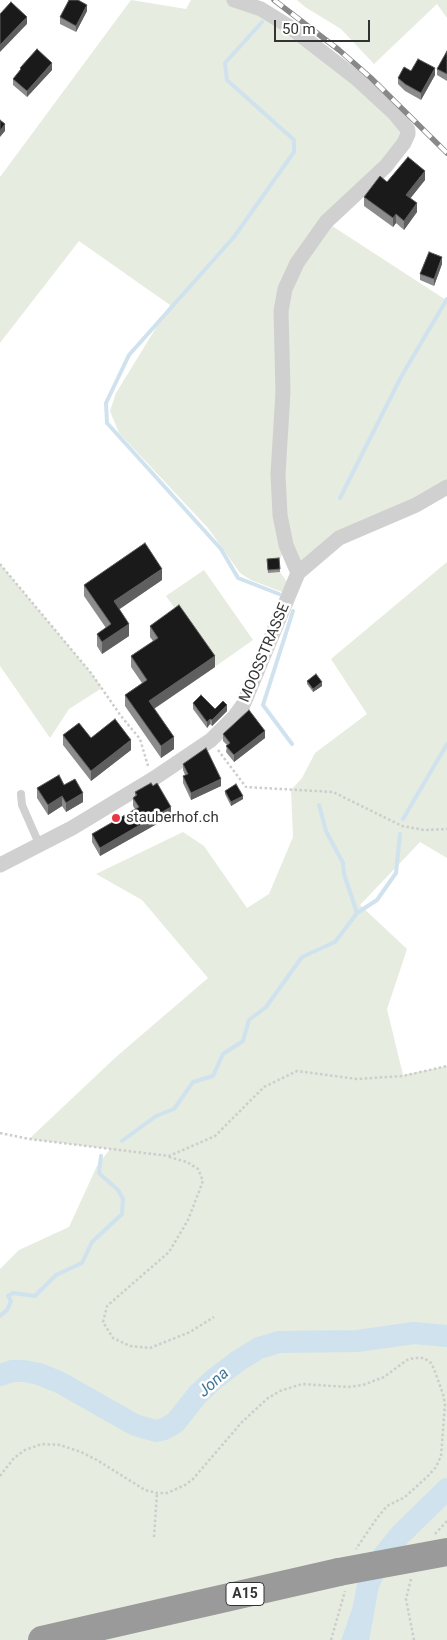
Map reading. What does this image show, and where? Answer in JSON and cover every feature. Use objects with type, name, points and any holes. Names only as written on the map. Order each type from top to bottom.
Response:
[{"type":"highway","name":"A15","points":[[42,1640],[339,1572],[447,1552]]},
{"type":"street","points":[[234,0],[261,9],[290,27],[356,78],[394,113],[408,130],[404,143],[386,166],[326,222],[297,264],[285,289],[281,312],[283,392],[278,474],[280,515],[286,545],[298,573]]},
{"type":"street","name":"MOOSSTRASSE","points":[[0,866],[40,846],[153,779],[211,740],[235,716],[243,705],[298,573],[339,538],[416,504],[447,487]]},
{"type":"lane","points":[[22,794],[22,805],[40,846]]},
{"type":"path","points":[[0,564],[91,673],[121,716],[140,739],[153,779]]},
{"type":"path","points":[[211,740],[246,787],[332,792],[402,826],[424,830],[447,830]]},
{"type":"path","points":[[169,1156],[215,1136],[264,1086],[297,1071],[357,1079],[403,1076],[447,1066]]},
{"type":"path","points":[[0,1133],[29,1139],[169,1156],[187,1162],[198,1169],[203,1181],[188,1220],[169,1252],[107,1306],[104,1322],[114,1338],[130,1346],[150,1348],[190,1332],[214,1317]]},
{"type":"path","points":[[0,1476],[14,1458],[25,1450],[42,1444],[60,1445],[81,1452],[145,1490],[167,1493],[176,1490],[193,1479],[242,1422],[261,1404],[280,1391],[302,1384],[363,1386],[384,1377],[407,1360],[419,1357],[427,1360],[434,1369],[443,1394],[445,1404],[441,1456],[436,1467],[428,1476],[405,1497],[387,1506]]},
{"type":"path","points":[[154,1537],[157,1493]]},
{"type":"shaded area","points":[[131,0],[186,9],[191,0],[234,0],[273,14],[408,134],[326,222],[447,299],[447,487],[339,538],[298,573],[286,545],[279,561],[280,572],[287,582],[282,592],[251,580],[240,573],[208,528],[119,433],[110,411],[116,393],[170,305],[79,241],[0,343],[0,177]]},
{"type":"shaded area","points":[[297,0],[447,0],[447,18],[437,4],[374,64],[341,29]]},
{"type":"shaded area","points":[[447,562],[447,858],[420,842],[360,905],[407,949],[387,1009],[403,1075],[447,1066],[447,1640],[361,1640],[367,1586],[356,1596],[341,1640],[0,1640],[0,1269],[19,1250],[69,1227],[97,1166],[110,1149],[29,1139],[116,1057],[208,978],[142,900],[96,874],[183,832],[204,846],[247,908],[269,894],[293,837],[291,790],[302,778],[315,753],[367,714],[331,659]]},
{"type":"shaded area","points":[[0,564],[102,688],[69,709],[50,738],[0,666]]},
{"type":"shaded area","points":[[204,570],[253,640],[216,666],[166,596]]},
{"type":"water","points":[[368,1585],[361,1640],[341,1640],[356,1596]]},
{"type":"building","points":[[69,0],[78,0],[87,5],[76,26],[60,17]]},
{"type":"building","points":[[11,2],[27,17],[0,45],[0,14]]},
{"type":"building","points":[[37,49],[52,63],[27,91],[13,79]]},
{"type":"building","points":[[447,51],[447,74],[437,69]]},
{"type":"building","points":[[418,59],[435,68],[421,93],[398,78],[404,67],[411,71]]},
{"type":"building","points":[[0,120],[5,124],[0,131]]},
{"type":"building","points":[[408,157],[425,171],[406,195],[417,203],[404,221],[396,214],[393,218],[364,197],[380,176],[387,182]]},
{"type":"building","points":[[429,252],[442,257],[434,279],[420,274]]},
{"type":"building","points":[[145,543],[162,569],[114,601],[129,624],[102,642],[97,634],[111,624],[84,585]]},
{"type":"building","points":[[279,558],[280,569],[268,570],[267,559]]},
{"type":"building","points":[[179,605],[215,656],[149,701],[174,737],[161,746],[125,695],[147,680],[131,656],[158,638],[150,626]]},
{"type":"building","points":[[316,674],[322,682],[313,689],[307,681]]},
{"type":"building","points":[[201,695],[215,709],[223,701],[227,705],[212,720],[210,719],[207,722],[193,703]]},
{"type":"building","points":[[249,710],[265,731],[234,755],[226,746],[230,743],[223,734]]},
{"type":"building","points":[[115,719],[131,740],[91,771],[63,735],[79,723],[91,738]]},
{"type":"building","points":[[206,748],[221,779],[191,793],[183,776],[188,774],[183,764]]},
{"type":"building","points":[[59,775],[64,785],[75,779],[83,793],[66,803],[62,796],[48,805],[37,788]]},
{"type":"building","points":[[151,783],[153,786],[157,783],[171,807],[100,848],[92,834],[139,807],[133,798],[137,795],[135,792]]},
{"type":"building","points":[[236,784],[243,796],[231,802],[225,791]]},
{"type":"waterway","points":[[262,22],[225,63],[227,80],[294,140],[294,152],[234,237],[129,355],[106,403],[107,423],[221,549],[238,578],[279,594]]},
{"type":"waterway","points":[[340,498],[401,377],[447,299]]},
{"type":"waterway","points":[[292,744],[263,705],[293,611]]},
{"type":"waterway","points":[[403,819],[447,744]]},
{"type":"waterway","points":[[122,1141],[156,1116],[174,1109],[193,1082],[213,1076],[223,1054],[243,1041],[249,1020],[266,1007],[302,957],[335,942],[357,913],[344,874],[343,863],[326,831],[319,805]]},
{"type":"waterway","points":[[357,913],[377,900],[396,873],[400,834]]},
{"type":"waterway","points":[[0,1316],[7,1310],[11,1301],[8,1296],[13,1293],[35,1296],[56,1275],[82,1263],[92,1242],[122,1214],[123,1199],[118,1190],[99,1173],[101,1156]]},
{"type":"waterway","name":"Jona","points":[[0,1375],[12,1371],[39,1374],[59,1382],[135,1425],[156,1431],[175,1423],[198,1394],[213,1380],[259,1348],[279,1342],[357,1341],[414,1333],[447,1336]]},
{"type":"waterway","name":"Jona","points":[[358,1640],[368,1585],[375,1569],[400,1535],[447,1489]]},
{"type":"railway","points":[[274,0],[339,50],[371,78],[447,153]]},
{"type":"place","name":"stauberhof.ch","points":[[116,818]]}]
